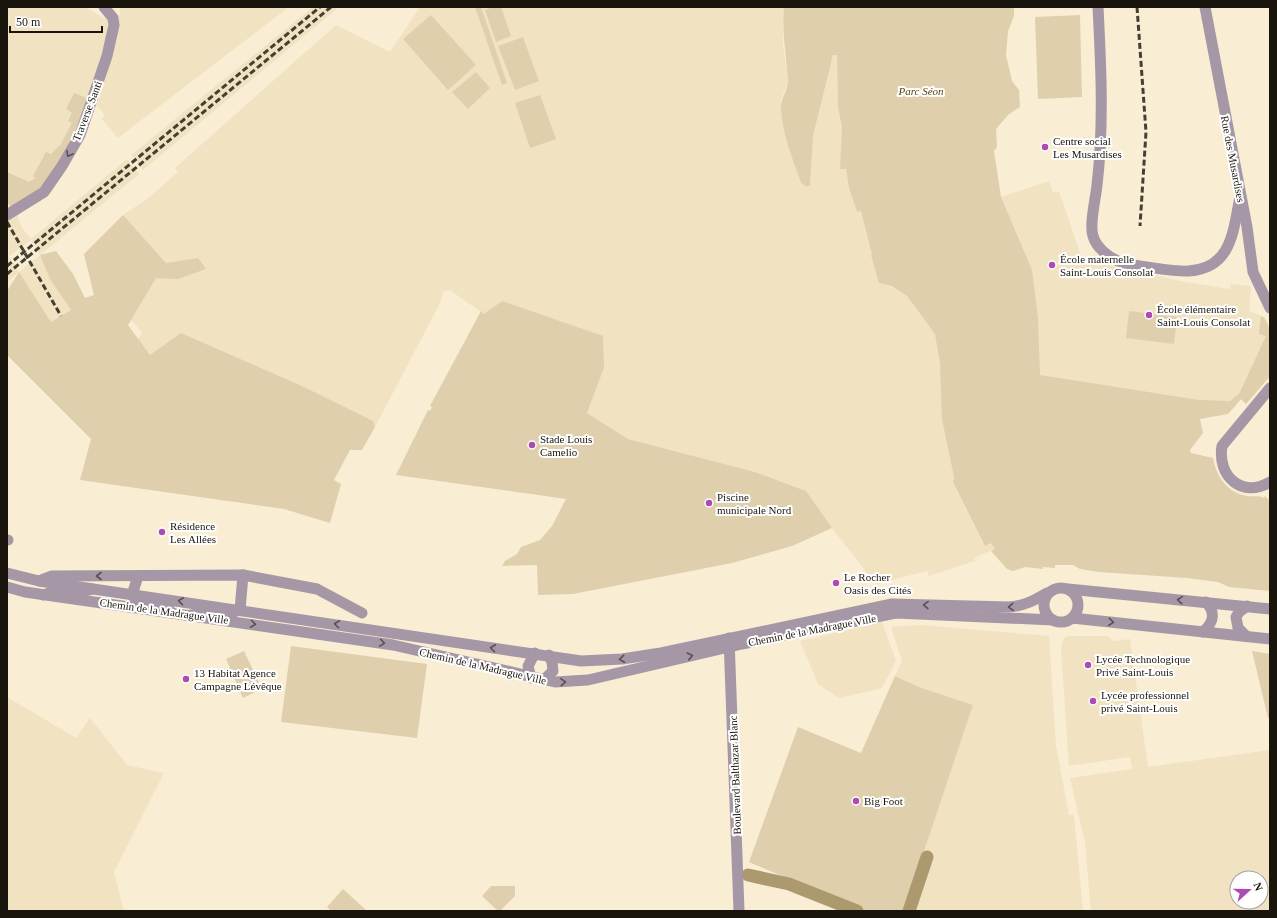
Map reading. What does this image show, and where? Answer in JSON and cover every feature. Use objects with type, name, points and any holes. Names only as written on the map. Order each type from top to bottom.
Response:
[{"type":"street","name":"Traverse Santi","points":[[11,213],[37,198],[50,185],[70,154],[86,120],[108,56],[114,25],[113,18],[104,7]]},
{"type":"street","points":[[1098,7],[1102,100],[1099,171],[1092,236],[1100,247],[1108,256],[1120,262],[1184,272],[1200,270],[1211,266],[1226,252],[1240,197]]},
{"type":"street","name":"Rue des Musardises","points":[[1205,7],[1240,197],[1247,227],[1253,272],[1270,308]]},
{"type":"street","points":[[1270,388],[1222,446],[1220,456],[1226,473],[1238,485],[1254,488],[1270,482]]},
{"type":"street","name":"Chemin de la Madrague Ville","points":[[7,573],[39,581],[581,661],[622,659],[730,643],[896,613],[1053,620]]},
{"type":"street","points":[[39,581],[52,576],[243,575],[317,589],[362,613]]},
{"type":"street","points":[[191,615],[206,612],[229,615],[240,610],[243,575]]},
{"type":"street","points":[[138,576],[132,595],[138,602],[167,607],[175,613]]},
{"type":"street","name":"Chemin de la Madrague Ville","points":[[7,587],[43,595],[394,645],[531,678],[555,682],[588,680],[730,643],[892,604],[1009,607],[1032,602],[1047,593]]},
{"type":"street","points":[[1270,609],[1058,587],[1047,593],[1043,603],[1043,608],[1048,617],[1059,622],[1072,618],[1270,639]]},
{"type":"street","points":[[43,595],[54,590],[81,593],[92,589]]},
{"type":"street","points":[[1068,589],[1073,592],[1078,602],[1076,614],[1072,618]]},
{"type":"street","points":[[1203,632],[1211,624],[1213,616],[1211,607],[1206,602]]},
{"type":"street","points":[[1246,636],[1238,628],[1236,617],[1239,612],[1247,606]]},
{"type":"street","name":"Boulevard Balthazar Blanc","points":[[730,643],[739,911]]},
{"type":"street","points":[[531,678],[528,666],[535,653]]},
{"type":"street","points":[[544,680],[553,671],[552,662],[549,656]]},
{"type":"shaded area","points":[[7,7],[85,7],[111,22],[106,50],[77,134],[64,155],[28,185],[7,172]]},
{"type":"shaded area","points":[[121,7],[289,7],[118,138],[102,119],[105,115],[97,106],[109,66]]},
{"type":"shaded area","points":[[313,7],[339,7],[143,170],[131,155]]},
{"type":"shaded area","points":[[420,7],[784,7],[783,43],[788,82],[781,100],[782,123],[801,183],[810,185],[813,136],[833,55],[837,55],[838,108],[842,127],[841,169],[846,168],[849,188],[857,212],[861,210],[872,248],[873,255],[871,255],[892,286],[907,296],[935,334],[938,342],[954,477],[953,482],[985,546],[991,542],[995,549],[974,558],[975,561],[929,576],[927,571],[876,584],[819,512],[806,491],[755,472],[628,439],[587,413],[604,368],[484,314],[451,291],[444,291],[438,307],[375,427],[373,421],[130,355],[142,332],[127,315],[123,215],[147,199],[178,172],[175,168],[336,25],[390,52]]},
{"type":"shaded area","points":[[127,159],[139,174],[40,255],[31,240],[9,256],[7,220],[17,214],[22,228],[31,239]]},
{"type":"shaded area","name":"École élémentaire Saint-Louis Consolat","points":[[1049,181],[1053,193],[1059,191],[1082,259],[1185,282],[1230,289],[1231,284],[1250,286],[1249,311],[1264,317],[1270,328],[1270,376],[1246,404],[1241,399],[1228,414],[1044,409],[1039,371],[1038,318],[1001,197]]},
{"type":"shaded area","points":[[40,255],[50,279],[72,310],[51,322],[19,272]]},
{"type":"shaded area","points":[[9,256],[19,272],[7,282],[7,258]]},
{"type":"shaded area","points":[[882,622],[896,661],[882,688],[839,698],[818,684],[800,641]]},
{"type":"shaded area","points":[[921,625],[1049,636],[1056,746],[1069,815],[1074,815],[1083,911],[904,911],[973,705],[919,687],[895,676],[902,661],[891,627]]},
{"type":"shaded area","points":[[1068,636],[1108,636],[1113,641],[1130,639],[1148,767],[1270,750],[1270,911],[1091,911],[1085,843],[1070,778],[1132,769],[1130,757],[1069,766],[1061,650],[1063,639]]},
{"type":"shaded area","points":[[7,697],[76,738],[90,718],[127,765],[164,773],[114,872],[124,911],[7,911]]},
{"type":"green space","points":[[475,7],[481,7],[507,83],[502,85]]},
{"type":"green space","points":[[493,7],[501,7],[511,36],[496,42],[485,10]]},
{"type":"green space","name":"Parc Séon","points":[[784,7],[1014,7],[1014,16],[1008,31],[1006,55],[1012,81],[1019,90],[1020,107],[1008,115],[996,129],[997,147],[994,151],[1001,197],[1032,270],[1038,318],[1040,375],[1199,400],[1230,401],[1239,394],[1266,336],[1259,334],[1261,316],[1268,326],[1270,334],[1270,376],[1246,404],[1241,399],[1228,414],[1200,419],[1203,433],[1190,450],[1191,453],[1213,458],[1220,477],[1229,488],[1235,492],[1241,495],[1258,496],[1263,498],[1265,496],[1270,501],[1270,591],[1229,587],[1218,582],[1187,578],[1099,572],[1080,569],[1073,565],[1055,565],[1055,568],[1043,567],[1043,569],[1025,567],[1013,571],[1007,569],[991,551],[995,549],[991,543],[985,546],[953,482],[954,477],[942,419],[940,363],[935,334],[907,296],[892,286],[879,283],[861,211],[857,212],[849,188],[846,169],[840,169],[842,127],[838,108],[837,55],[833,55],[813,136],[810,185],[807,187],[801,183],[788,146],[782,118],[781,105],[788,80],[784,34]]},
{"type":"green space","points":[[431,15],[476,65],[448,90],[403,39]]},
{"type":"green space","points":[[1080,15],[1082,97],[1038,99],[1035,17]]},
{"type":"green space","points":[[523,37],[539,81],[515,90],[498,46]]},
{"type":"green space","points":[[476,72],[490,88],[468,109],[452,92]]},
{"type":"green space","points":[[74,93],[89,99],[77,134],[44,185],[11,208],[7,201],[7,172],[29,182],[35,178],[33,176],[46,152],[51,154],[61,144],[72,123],[68,121],[72,113],[66,109]]},
{"type":"green space","points":[[540,95],[556,139],[530,148],[515,103]]},
{"type":"green space","points":[[123,215],[166,263],[198,258],[206,269],[178,279],[156,278],[128,325],[150,355],[181,333],[304,387],[373,421],[375,427],[362,450],[350,450],[334,480],[341,484],[330,523],[284,509],[80,480],[91,439],[7,355],[7,291],[19,272],[51,322],[71,310],[50,279],[40,255],[56,251],[73,274],[85,298],[94,295],[84,254]]},
{"type":"green space","name":"Stade Louis Camelio","points":[[502,301],[603,336],[604,368],[587,413],[628,439],[755,472],[806,491],[832,528],[792,546],[732,563],[573,594],[538,595],[537,565],[502,566],[505,561],[517,554],[521,547],[540,540],[552,526],[566,499],[396,475],[428,410],[430,411],[432,407],[430,406],[481,311],[484,314]]},
{"type":"green space","points":[[1129,311],[1177,317],[1174,344],[1126,338]]},
{"type":"green space","points":[[291,646],[427,664],[417,738],[281,722]]},
{"type":"green space","points":[[244,651],[262,689],[243,698],[226,659]]},
{"type":"green space","points":[[1252,651],[1270,654],[1270,718],[1268,718]]},
{"type":"green space","name":"Big Foot","points":[[895,676],[919,687],[973,705],[904,911],[863,911],[749,862],[798,727],[861,753]]},
{"type":"green space","points":[[491,886],[515,886],[515,896],[500,911],[498,911],[482,896]]},
{"type":"green space","points":[[343,889],[367,911],[331,911],[327,907]]},
{"type":"waterway","points":[[909,911],[927,857]]},
{"type":"waterway","points":[[748,875],[789,884],[857,911]]},
{"type":"railway","points":[[7,266],[320,7]]},
{"type":"railway","points":[[7,274],[331,7]]},
{"type":"railway","points":[[1137,7],[1146,132],[1140,226]]},
{"type":"railway","points":[[7,222],[61,316]]},
{"type":"place","name":"Centre social Les Musardises","points":[[1045,147]]},
{"type":"place","name":"École maternelle Saint-Louis Consolat","points":[[1052,265]]},
{"type":"place","name":"École élémentaire Saint-Louis Consolat","points":[[1149,315]]},
{"type":"place","name":"Stade Louis Camelio","points":[[532,445]]},
{"type":"place","name":"Piscine municipale Nord","points":[[709,503]]},
{"type":"place","name":"Résidence Les Allées","points":[[162,532]]},
{"type":"place","name":"Le Rocher Oasis des Cités","points":[[836,583]]},
{"type":"place","name":"Lycée Technologique Privé Saint-Louis","points":[[1088,665]]},
{"type":"place","name":"13 Habitat Agence Campagne Lévêque","points":[[186,679]]},
{"type":"place","name":"Lycée professionnel privé Saint-Louis","points":[[1093,701]]},
{"type":"place","name":"Big Foot","points":[[856,801]]}]
